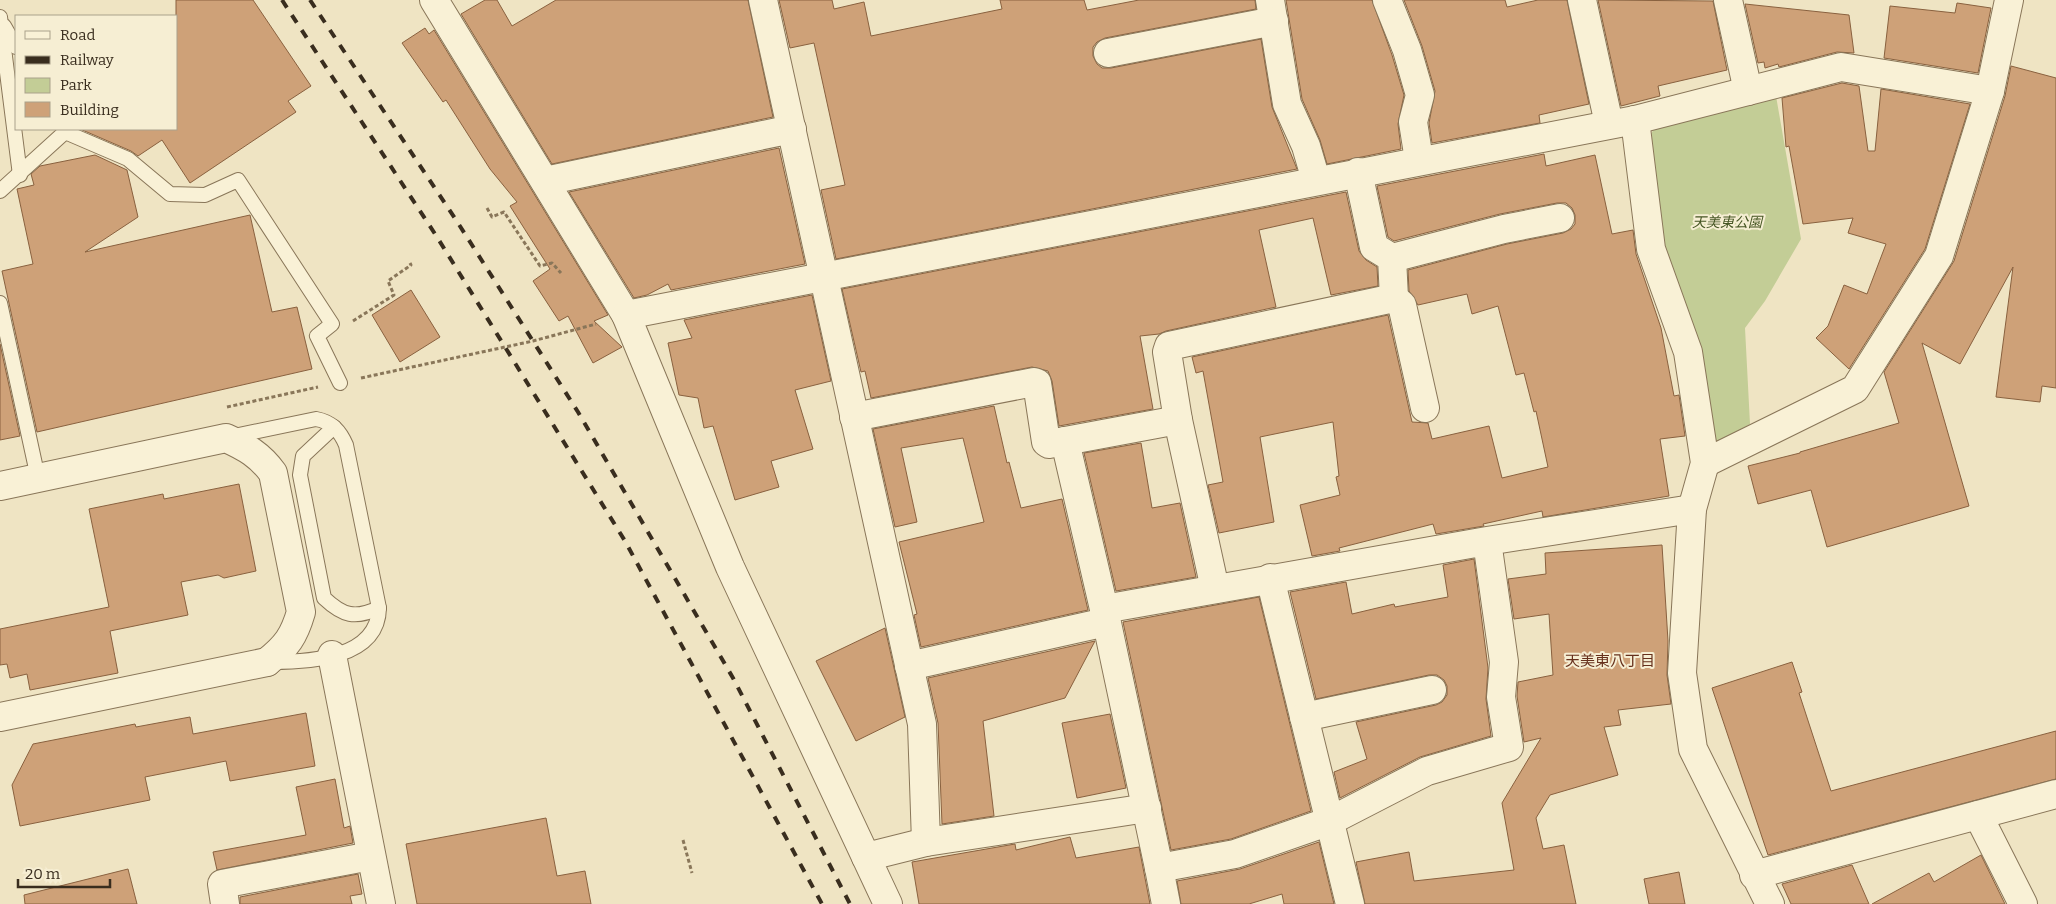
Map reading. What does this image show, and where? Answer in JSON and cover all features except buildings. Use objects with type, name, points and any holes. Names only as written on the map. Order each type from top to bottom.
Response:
[{"type":"street","points":[[434,0],[626,315],[730,567],[888,904]]},
{"type":"street","points":[[763,0],[922,724],[926,842]]},
{"type":"street","points":[[1387,0],[1407,50],[1420,95],[1413,122],[1419,160]]},
{"type":"street","points":[[1582,0],[1622,122],[1651,249],[1688,352],[1706,463],[1692,509],[1682,674],[1693,749],[1770,904]]},
{"type":"street","points":[[1728,0],[1748,91]]},
{"type":"street","points":[[1706,463],[1854,389],[1939,256],[1990,91],[2009,0]]},
{"type":"street","points":[[1108,52],[1272,11],[1287,104],[1306,146],[1316,180]]},
{"type":"street","points":[[626,315],[1622,122],[1841,67],[1990,91]]},
{"type":"street","points":[[544,181],[792,129]]},
{"type":"street","points":[[1358,172],[1374,247],[1392,258],[1504,229],[1560,218]]},
{"type":"street","points":[[1392,258],[1394,298],[1402,305],[1425,408]]},
{"type":"street","points":[[1215,588],[1178,420],[1167,352],[1169,346],[1394,298]]},
{"type":"street","points":[[854,416],[1034,382],[1037,383],[1046,442],[1049,444],[1178,420]]},
{"type":"street","points":[[0,486],[226,438],[247,447],[262,458],[272,473],[301,612],[296,630],[285,647],[267,662],[0,717]]},
{"type":"street","points":[[1065,442],[1147,808],[1166,904]]},
{"type":"street","points":[[909,666],[1215,588],[1487,541],[1692,509]]},
{"type":"street","points":[[1160,868],[1235,854],[1330,820],[1426,771],[1509,747],[1500,697],[1504,662],[1487,541]]},
{"type":"street","points":[[1270,578],[1350,904]]},
{"type":"street","points":[[332,655],[380,904]]},
{"type":"street","points":[[1304,717],[1432,690]]},
{"type":"street","points":[[1754,875],[2056,794]]},
{"type":"street","points":[[866,857],[926,842],[1147,808]]},
{"type":"street","points":[[1978,815],[2023,904]]},
{"type":"street","points":[[225,904],[222,884],[371,856]]},
{"type":"lane","points":[[0,18],[15,45]]},
{"type":"lane","points":[[0,18],[20,175]]},
{"type":"lane","points":[[0,191],[20,175],[64,130],[128,159],[170,194],[205,195],[238,180],[332,324],[318,336],[340,383]]},
{"type":"lane","points":[[0,303],[38,478]]},
{"type":"lane","points":[[226,438],[316,419],[326,421],[342,435],[346,445],[379,608],[379,620],[373,632],[363,643],[350,650],[299,662],[267,662]]},
{"type":"lane","points":[[334,427],[303,456],[300,475],[324,598],[336,610],[352,615],[366,614],[379,608]]},
{"type":"path","points":[[487,208],[492,217],[504,212],[540,266],[552,263],[561,273]]},
{"type":"path","points":[[351,322],[394,295],[388,281],[410,264]]},
{"type":"path","points":[[226,408],[543,339],[626,315]]},
{"type":"path","points":[[683,840],[692,873]]},
{"type":"green space","name":"天美東公園","points":[[1776,96],[1801,239],[1765,301],[1745,328],[1750,424],[1710,450],[1662,255],[1645,143],[1656,126]]},
{"type":"railway","points":[[282,0],[437,237],[625,541],[822,904]]},
{"type":"railway","points":[[310,0],[458,223],[578,412],[733,678],[850,904]]},
{"type":"district","name":"天美東八丁目","points":[[1610,661]]}]
